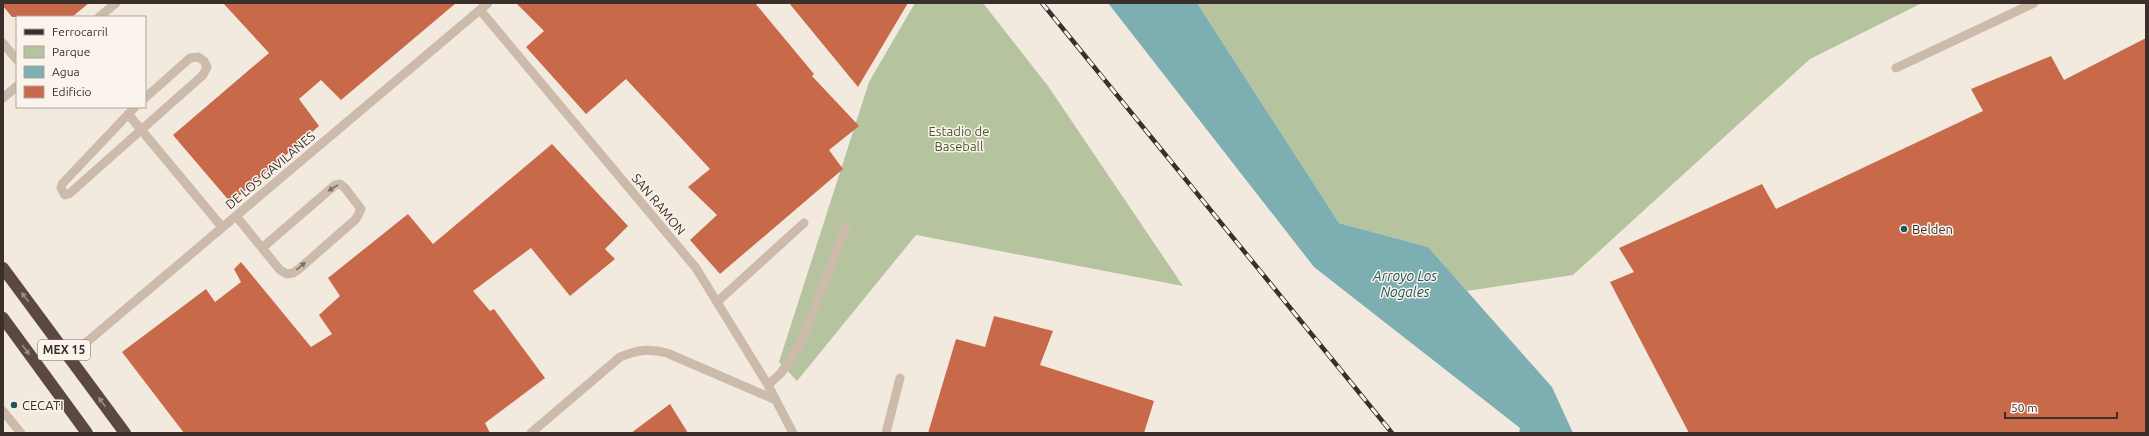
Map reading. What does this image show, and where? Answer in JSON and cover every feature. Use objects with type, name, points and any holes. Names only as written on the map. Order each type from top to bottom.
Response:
[{"type":"highway","name":"MEX 15","points":[[3,268],[125,433]]},
{"type":"highway","name":"MEX 15","points":[[3,318],[87,433]]},
{"type":"lane","points":[[100,16],[116,3]]},
{"type":"lane","name":"DE LOS GAVILANES","points":[[69,357],[488,3]]},
{"type":"lane","points":[[1896,68],[2034,3]]},
{"type":"lane","name":"SAN RAMON","points":[[480,10],[696,268],[768,384],[793,433]]},
{"type":"lane","points":[[3,43],[16,59]]},
{"type":"lane","points":[[134,108],[62,184],[62,192],[69,194],[142,131],[203,75],[207,68],[204,61],[198,57],[190,58],[146,97]]},
{"type":"lane","points":[[3,98],[16,87]]},
{"type":"lane","points":[[128,114],[222,227]]},
{"type":"lane","points":[[236,216],[262,248],[280,270],[287,274],[293,273],[356,219],[361,209],[345,188],[340,184],[335,185],[262,248]]},
{"type":"lane","points":[[717,302],[804,223]]},
{"type":"lane","points":[[768,384],[781,373],[800,345],[846,226]]},
{"type":"lane","points":[[531,433],[620,357],[636,350],[652,349],[667,353],[776,400]]},
{"type":"lane","points":[[886,433],[900,378]]},
{"type":"lane","points":[[3,411],[21,433]]},
{"type":"green space","name":"Estadio de Baseball","points":[[915,3],[983,3],[1048,86],[1183,286],[916,235],[797,381],[779,362],[869,82]]},
{"type":"green space","points":[[1197,3],[1922,3],[1810,59],[1573,275],[1467,291],[1428,247],[1339,223]]},
{"type":"water","name":"Arroyo Los Nogales","points":[[1108,3],[1197,3],[1339,223],[1428,247],[1552,387],[1573,433],[1519,433],[1520,428],[1314,267]]},
{"type":"building","points":[[3,3],[89,3],[73,16],[12,17],[3,6]]},
{"type":"building","points":[[223,3],[456,3],[341,100],[321,80],[299,99],[319,126],[231,203],[173,135],[269,53]]},
{"type":"building","points":[[516,3],[755,3],[814,74],[812,76],[859,126],[829,150],[843,169],[720,274],[690,240],[717,215],[688,187],[710,169],[626,79],[586,114],[526,47],[544,31]]},
{"type":"building","points":[[789,3],[908,3],[858,87]]},
{"type":"building","name":"Belden","points":[[2146,38],[2146,433],[1689,433],[1610,282],[1634,272],[1619,248],[1762,184],[1776,209],[1983,111],[1971,89],[2051,56],[2064,80]]},
{"type":"building","points":[[552,144],[628,226],[605,249],[615,259],[570,296],[531,248],[473,291],[490,311],[494,309],[545,378],[485,423],[490,433],[184,433],[122,352],[206,289],[215,302],[241,282],[234,269],[241,262],[311,347],[332,334],[319,315],[340,296],[328,278],[408,214],[433,244]]},
{"type":"building","points":[[994,316],[1053,331],[1040,365],[1154,401],[1144,433],[928,433],[956,339],[985,347]]},
{"type":"building","points":[[670,404],[688,433],[631,433]]},
{"type":"railway","points":[[1042,3],[1392,433]]},
{"type":"place","name":"Belden","points":[[1904,229]]},
{"type":"place","name":"CECATI","points":[[14,405]]}]
